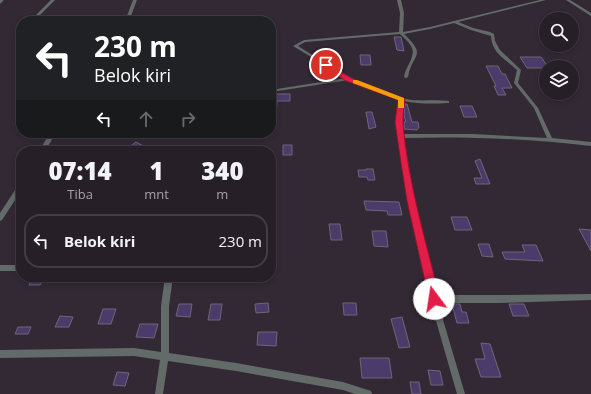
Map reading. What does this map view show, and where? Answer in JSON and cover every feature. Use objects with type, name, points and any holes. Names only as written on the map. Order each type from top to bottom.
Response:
[{"type":"street","points":[[37,16],[53,0]]},
{"type":"street","points":[[129,16],[135,0]]},
{"type":"street","points":[[399,0],[402,13],[401,33],[413,46],[415,52],[415,56],[407,69],[406,77]]},
{"type":"street","points":[[447,102],[420,102],[402,99],[348,79],[295,46],[304,41],[401,33],[455,22],[544,0]]},
{"type":"street","points":[[568,0],[591,15]]},
{"type":"street","points":[[455,22],[493,35],[493,43],[496,50],[519,70],[516,83],[536,108],[550,139]]},
{"type":"street","points":[[276,90],[348,79]]},
{"type":"street","points":[[402,99],[399,122],[411,201],[434,299],[461,394]]},
{"type":"street","points":[[401,136],[442,135],[550,139],[591,144]]},
{"type":"street","points":[[0,218],[2,211],[16,193]]},
{"type":"street","points":[[0,268],[16,268]]},
{"type":"street","points":[[159,394],[165,356],[165,306],[168,282]]},
{"type":"street","points":[[434,299],[591,297]]},
{"type":"street","points":[[0,354],[134,352],[343,386],[368,394]]},
{"type":"building","points":[[394,37],[401,37],[404,51],[397,50]]},
{"type":"building","points":[[360,55],[370,55],[371,65],[361,65]]},
{"type":"building","points":[[520,57],[541,57],[543,60],[539,60],[539,68],[527,68]]},
{"type":"building","points":[[486,66],[498,66],[502,74],[505,74],[512,88],[502,88],[506,95],[498,95],[494,86],[496,86]]},
{"type":"building","points":[[276,94],[290,94],[290,101],[277,101],[276,115]]},
{"type":"building","points":[[405,104],[407,104],[412,122],[418,122],[419,127],[417,130],[404,129],[404,122],[406,122],[404,116]]},
{"type":"building","points":[[460,106],[472,106],[477,117],[464,117]]},
{"type":"building","points":[[366,112],[372,112],[376,127],[369,129]]},
{"type":"building","points":[[136,142],[143,146],[131,146]]},
{"type":"building","points":[[283,145],[292,145],[292,155],[283,155]]},
{"type":"building","points":[[480,159],[490,184],[476,184],[474,178],[482,178],[475,161]]},
{"type":"building","points":[[373,169],[375,180],[368,180],[367,177],[359,177],[358,170]]},
{"type":"building","points":[[364,201],[399,202],[402,215],[388,215],[387,211],[366,210]]},
{"type":"building","points":[[451,217],[467,217],[472,230],[455,230]]},
{"type":"building","points":[[329,224],[340,224],[342,240],[331,240]]},
{"type":"building","points":[[579,229],[591,230],[591,251]]},
{"type":"building","points":[[372,231],[386,231],[388,247],[374,246]]},
{"type":"building","points":[[478,244],[489,244],[493,257],[482,256]]},
{"type":"building","points":[[522,245],[536,245],[543,261],[505,259],[502,252],[525,252]]},
{"type":"building","points":[[30,282],[42,282],[40,285],[29,285]]},
{"type":"building","points":[[268,303],[269,312],[256,313],[255,304]]},
{"type":"building","points":[[343,303],[356,303],[357,315],[344,315]]},
{"type":"building","points":[[179,304],[192,304],[190,317],[176,316]]},
{"type":"building","points":[[211,304],[222,304],[220,320],[208,320]]},
{"type":"building","points":[[448,304],[460,304],[462,312],[466,312],[469,323],[457,323],[453,308],[449,308]]},
{"type":"building","points":[[509,304],[524,304],[529,316],[513,316]]},
{"type":"building","points":[[103,309],[116,309],[111,324],[98,324]]},
{"type":"building","points":[[60,316],[73,317],[69,327],[55,327]]},
{"type":"building","points":[[402,317],[410,347],[399,348],[391,319]]},
{"type":"building","points":[[140,324],[158,324],[154,338],[136,337]]},
{"type":"building","points":[[18,327],[31,327],[28,334],[15,334]]},
{"type":"building","points":[[258,332],[277,332],[276,346],[257,345]]},
{"type":"building","points":[[481,343],[490,344],[501,377],[481,377],[475,359],[485,359]]},
{"type":"building","points":[[360,358],[389,358],[392,378],[362,378]]},
{"type":"building","points":[[428,370],[440,371],[443,385],[431,385]]},
{"type":"building","points":[[117,372],[129,373],[125,386],[113,385]]},
{"type":"building","points":[[410,382],[419,382],[421,394],[412,394]]},
{"type":"slow traffic","points":[[355,82],[402,99],[401,107]]},
{"type":"route","points":[[326,65],[348,79],[402,99],[399,122],[411,201],[434,299]]}]
